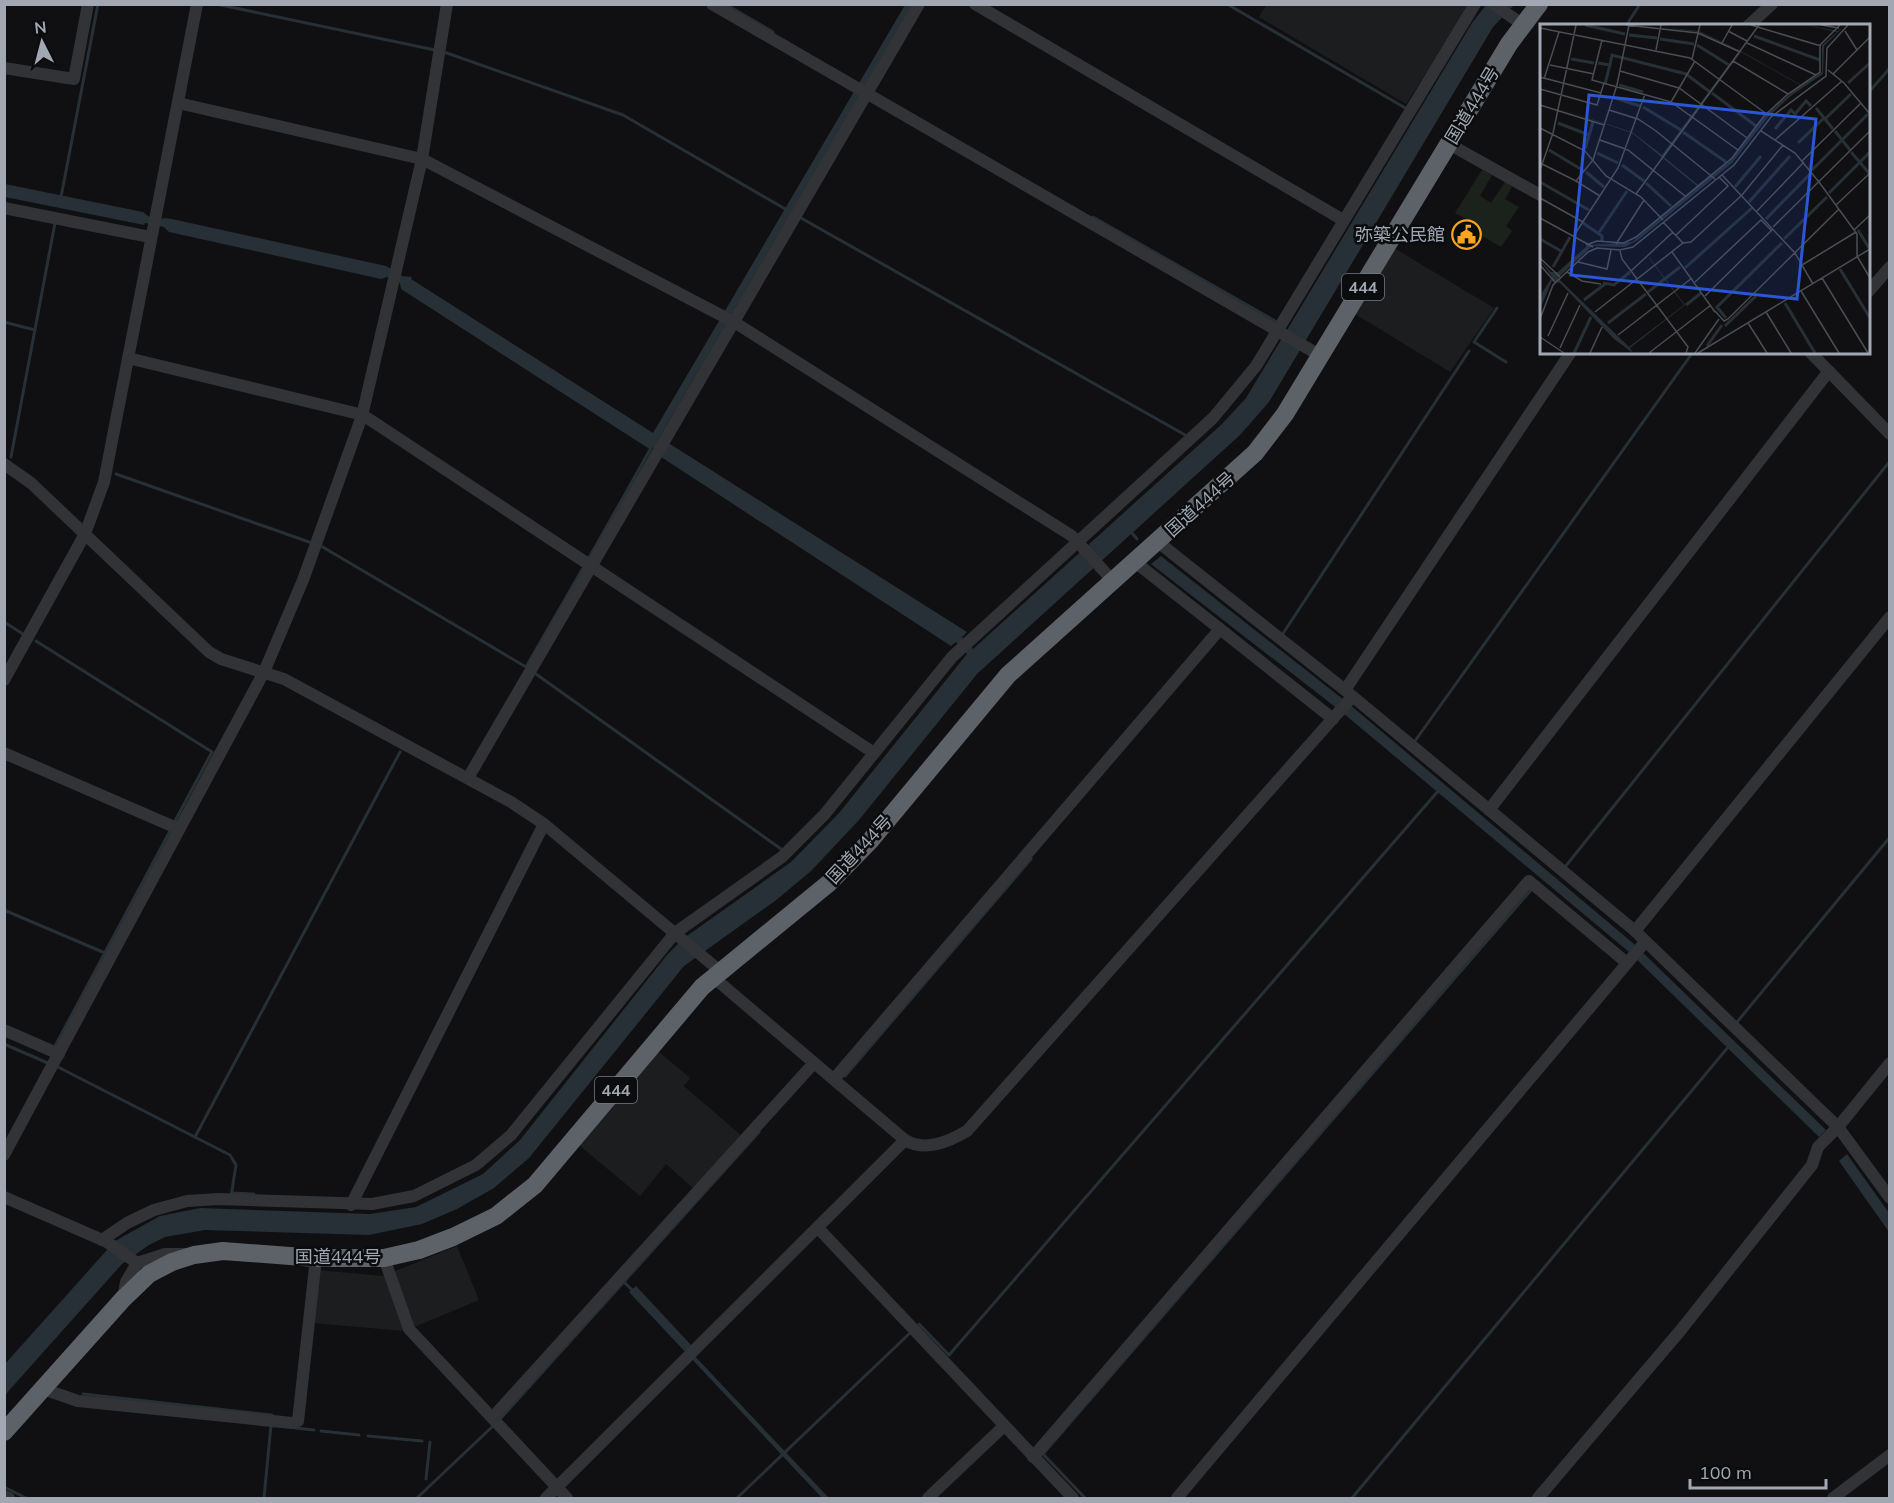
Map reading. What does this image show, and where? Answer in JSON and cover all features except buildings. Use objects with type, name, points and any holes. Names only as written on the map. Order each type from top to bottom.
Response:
[{"type":"highway","name":"国道444号","points":[[4,1432],[123,1299],[150,1274],[194,1255],[223,1251],[316,1258],[384,1258],[419,1250],[453,1237],[496,1216],[535,1185],[713,969],[829,883],[870,841],[1008,675],[1108,575],[1138,561],[1255,453],[1285,414],[1314,352],[1449,144],[1516,20],[1539,4]]},
{"type":"street","points":[[4,68],[74,79],[88,4]]},
{"type":"street","points":[[4,680],[85,534],[104,482],[149,233],[157,213],[197,4]]},
{"type":"street","points":[[4,1155],[264,672],[303,580],[362,416],[422,159],[447,4]]},
{"type":"street","points":[[712,4],[1314,352]]},
{"type":"street","points":[[468,778],[660,447],[728,318],[861,91],[919,4]]},
{"type":"street","points":[[975,4],[1343,220]]},
{"type":"street","points":[[105,1241],[127,1223],[154,1210],[187,1201],[230,1200],[351,1205],[414,1196],[477,1166],[511,1135],[676,934],[782,857],[824,815],[964,645],[1079,543],[1234,395],[1280,331],[1343,220],[1475,4]]},
{"type":"street","points":[[1493,4],[1516,20]]},
{"type":"street","points":[[1750,24],[1772,4]]},
{"type":"street","points":[[178,103],[422,159],[728,318],[1079,543],[1108,575]]},
{"type":"street","points":[[1449,144],[1540,195]]},
{"type":"street","points":[[4,208],[149,233]]},
{"type":"street","points":[[1870,291],[1890,267]]},
{"type":"street","points":[[4,464],[31,483],[209,652],[222,659],[284,679],[468,778],[544,824],[676,934],[814,1063],[905,1140],[920,1147],[927,1147],[967,1131],[1335,716],[1570,354]]},
{"type":"street","points":[[1815,354],[1890,434]]},
{"type":"street","points":[[128,358],[362,416],[874,753]]},
{"type":"street","points":[[1489,810],[1829,371]]},
{"type":"street","points":[[1157,543],[1349,696],[1635,931],[1643,944],[1838,1127],[1890,1198]]},
{"type":"street","points":[[1138,561],[1220,629],[1335,716]]},
{"type":"street","points":[[1635,931],[1890,616]]},
{"type":"street","points":[[834,1079],[1220,629]]},
{"type":"street","points":[[4,753],[179,829]]},
{"type":"street","points":[[351,1205],[544,824]]},
{"type":"street","points":[[1034,1457],[1529,881],[1629,961]]},
{"type":"street","points":[[1177,1498],[1643,944]]},
{"type":"street","points":[[4,1030],[55,1061]]},
{"type":"street","points":[[493,1417],[814,1063]]},
{"type":"street","points":[[1538,1498],[1680,1332],[1812,1165],[1818,1147],[1838,1127],[1890,1063]]},
{"type":"street","points":[[546,1498],[905,1140]]},
{"type":"street","points":[[4,1197],[105,1241],[135,1262],[177,1252],[194,1255]]},
{"type":"street","points":[[818,1228],[1073,1498]]},
{"type":"street","points":[[43,1389],[78,1401],[292,1423],[298,1421],[316,1258]]},
{"type":"street","points":[[384,1258],[409,1329],[567,1498]]},
{"type":"street","points":[[123,1299],[126,1282],[135,1262]]},
{"type":"street","points":[[928,1498],[1004,1426]]},
{"type":"street","points":[[1833,1498],[1890,1455]]},
{"type":"street","points":[[4,1496],[9,1498]]},
{"type":"shaded area","points":[[905,5],[912,5],[658,440],[667,446],[670,444],[967,632],[962,637],[973,649],[1222,424],[1246,398],[1472,23],[1486,5],[1514,5],[1493,27],[1269,402],[1240,435],[977,674],[859,820],[811,871],[775,901],[684,966],[529,1158],[494,1188],[457,1209],[422,1224],[369,1235],[205,1230],[165,1237],[122,1264],[5,1395],[5,1364],[115,1241],[160,1216],[200,1208],[370,1214],[416,1207],[483,1174],[520,1140],[667,955],[684,938],[791,862],[839,813],[967,654],[956,642],[951,646],[661,457],[663,453],[653,447],[651,450],[401,289],[400,283],[387,277],[381,279],[169,232],[164,227],[5,197],[5,184],[143,212],[154,218],[168,218],[386,266],[402,276],[412,277],[411,279],[653,433]]},
{"type":"shaded area","points":[[1266,5],[1470,5],[1406,104],[1259,17]]},
{"type":"shaded area","points":[[1482,170],[1492,175],[1480,196],[1491,203],[1505,182],[1512,187],[1505,199],[1519,207],[1506,226],[1512,231],[1501,247],[1470,229],[1474,223],[1455,213]]},
{"type":"shaded area","points":[[1394,248],[1494,308],[1450,372],[1355,314]]},
{"type":"shaded area","points":[[1161,556],[1349,704],[1634,944],[1826,1130],[1819,1137],[1629,952],[1343,713],[1151,564]]},
{"type":"shaded area","points":[[658,1051],[690,1078],[684,1086],[743,1137],[695,1190],[666,1164],[640,1196],[579,1145]]},
{"type":"shaded area","points":[[1847,1154],[1889,1213],[1889,1232],[1839,1161]]},
{"type":"shaded area","points":[[457,1246],[479,1300],[405,1331],[312,1323],[318,1270],[383,1276]]},
{"type":"shaded area","points":[[636,1286],[692,1346],[689,1350],[829,1498],[822,1498],[629,1292]]},
{"type":"waterway","points":[[61,197],[98,4]]},
{"type":"waterway","points":[[216,4],[435,50]]},
{"type":"waterway","points":[[725,4],[773,32]]},
{"type":"waterway","points":[[1227,4],[1407,109]]},
{"type":"waterway","points":[[1627,24],[1640,4]]},
{"type":"waterway","points":[[444,52],[623,115],[787,210]]},
{"type":"waterway","points":[[1870,91],[1890,68]]},
{"type":"waterway","points":[[1093,217],[1275,321]]},
{"type":"waterway","points":[[801,218],[1187,436]]},
{"type":"waterway","points":[[11,457],[55,223]]},
{"type":"waterway","points":[[1497,308],[1474,342],[1506,362]]},
{"type":"waterway","points":[[4,322],[35,330]]},
{"type":"waterway","points":[[1282,635],[1469,351]]},
{"type":"waterway","points":[[1415,741],[1692,354]]},
{"type":"waterway","points":[[589,558],[651,448]]},
{"type":"waterway","points":[[1565,867],[1890,461]]},
{"type":"waterway","points":[[116,474],[312,543]]},
{"type":"waterway","points":[[1132,533],[1137,539]]},
{"type":"waterway","points":[[321,546],[526,667],[583,568]]},
{"type":"waterway","points":[[4,622],[23,634]]},
{"type":"waterway","points":[[36,641],[212,752],[175,821]]},
{"type":"waterway","points":[[536,674],[781,849]]},
{"type":"waterway","points":[[195,1137],[400,752]]},
{"type":"waterway","points":[[919,1324],[949,1355],[1439,790]]},
{"type":"waterway","points":[[54,1048],[170,831]]},
{"type":"waterway","points":[[1737,1022],[1890,837]]},
{"type":"waterway","points":[[845,1076],[1031,859]]},
{"type":"waterway","points":[[1085,1498],[1043,1454],[1531,890]]},
{"type":"waterway","points":[[4,910],[105,953]]},
{"type":"waterway","points":[[4,1044],[50,1064]]},
{"type":"waterway","points":[[1352,1498],[1729,1046]]},
{"type":"waterway","points":[[56,1066],[230,1155],[236,1165],[231,1197]]},
{"type":"waterway","points":[[501,1418],[759,1132]]},
{"type":"waterway","points":[[232,1193],[254,1194]]},
{"type":"waterway","points":[[624,1282],[633,1291]]},
{"type":"waterway","points":[[737,1498],[909,1334]]},
{"type":"waterway","points":[[83,1394],[272,1415]]},
{"type":"waterway","points":[[264,1498],[271,1425],[273,1426]]},
{"type":"waterway","points":[[417,1498],[493,1426]]},
{"type":"waterway","points":[[295,1428],[314,1430]]},
{"type":"waterway","points":[[321,1431],[359,1435]]},
{"type":"waterway","points":[[368,1436],[422,1441]]},
{"type":"waterway","points":[[426,1479],[430,1442]]},
{"type":"waterway","points":[[4,1487],[26,1498]]},
{"type":"place","name":"弥築公民館","points":[[1466,234]]}]
